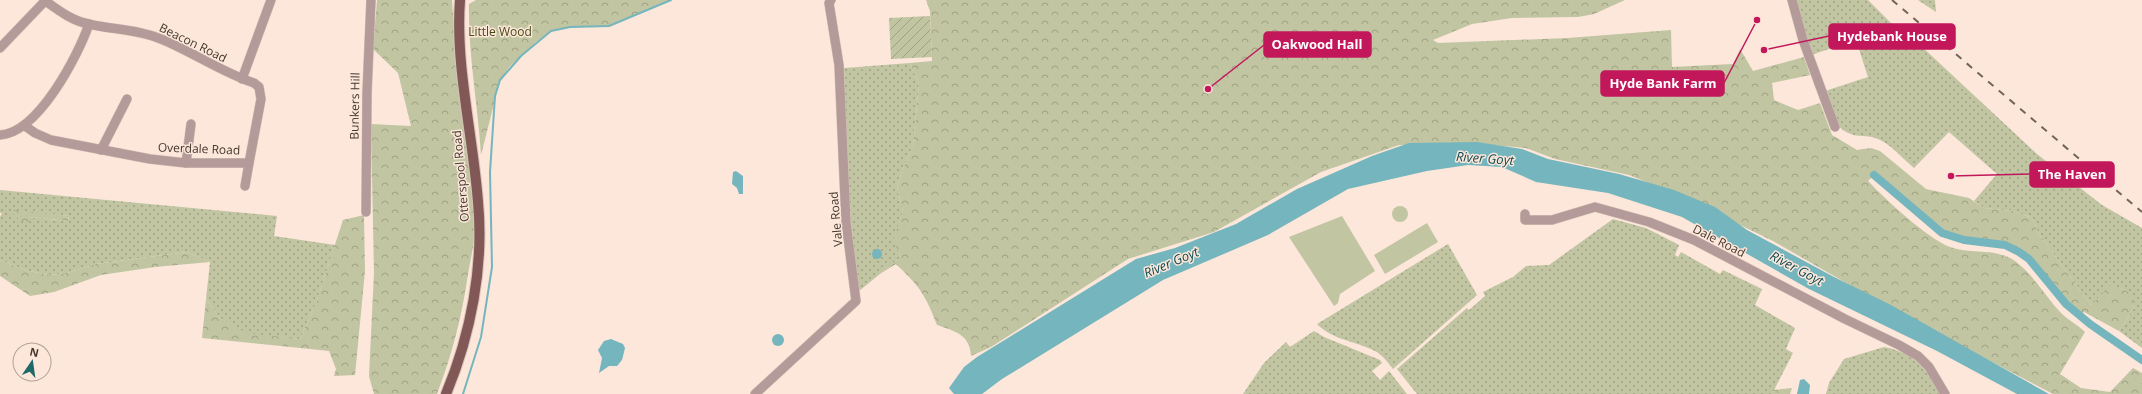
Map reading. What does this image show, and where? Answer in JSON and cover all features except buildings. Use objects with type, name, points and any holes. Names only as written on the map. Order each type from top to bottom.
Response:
[{"type":"main road","name":"Otterspool Road","points":[[446,394],[465,342],[474,298],[478,254],[479,203],[462,56],[459,18],[460,0]]},
{"type":"street","points":[[0,48],[44,0]]},
{"type":"street","name":"Beacon Road","points":[[44,0],[73,19],[89,24],[132,30],[147,34],[242,79]]},
{"type":"street","points":[[242,79],[271,0]]},
{"type":"street","name":"Bunkers Hill","points":[[366,212],[367,93],[371,0]]},
{"type":"street","name":"Vale Road","points":[[755,394],[856,301],[846,222],[839,65],[829,4],[831,0]]},
{"type":"street","points":[[1792,0],[1803,40],[1835,127]]},
{"type":"street","points":[[0,135],[13,133],[25,126],[65,76],[82,44],[89,24]]},
{"type":"street","name":"Overdale Road","points":[[25,126],[35,133],[51,140],[150,159],[186,163],[248,163],[261,91],[254,83],[242,79]]},
{"type":"street","points":[[101,150],[127,99]]},
{"type":"street","points":[[186,163],[191,124]]},
{"type":"street","points":[[245,186],[248,163]]},
{"type":"street","name":"Dale Road","points":[[1525,214],[1525,220],[1552,220],[1595,207],[1649,222],[1694,240],[1918,356],[1929,367],[1945,394]]},
{"type":"green space","points":[[377,0],[452,0],[457,59],[472,179],[474,238],[460,320],[452,350],[437,394],[374,394],[369,376],[374,273],[371,124],[411,126],[398,73],[373,49]]},
{"type":"green space","name":"Little Wood","points":[[476,0],[671,0],[609,26],[570,27],[551,31],[536,42],[510,66],[500,80],[481,155],[469,23],[469,4]]},
{"type":"green space","points":[[926,0],[1625,0],[1594,14],[1578,17],[1512,18],[1472,24],[1433,40],[1438,43],[1568,38],[1671,30],[1672,67],[1733,64],[1740,49],[1753,71],[1804,57],[1810,75],[1772,83],[1774,100],[1798,110],[1820,103],[1832,135],[1857,150],[1871,148],[1880,151],[1926,189],[1969,198],[1984,208],[2013,211],[2032,218],[2039,234],[2091,305],[2110,285],[2123,289],[2133,296],[2135,306],[2119,331],[2084,312],[2080,315],[2066,304],[2029,259],[2019,252],[2005,245],[1964,240],[1942,233],[1874,175],[1868,181],[1907,218],[1941,243],[1966,251],[1999,254],[2007,257],[2015,261],[2034,279],[2061,313],[2085,332],[2060,374],[2081,388],[2110,392],[2133,368],[2142,373],[2142,394],[2053,394],[1895,311],[1773,241],[1676,194],[1629,175],[1555,159],[1526,148],[1470,143],[1399,145],[1321,172],[1214,232],[1128,259],[991,347],[971,356],[968,343],[960,334],[937,325],[921,292],[896,264],[880,274],[901,257],[893,240],[903,211],[897,187],[913,145],[919,83],[910,63],[932,61],[930,11]]},
{"type":"green space","points":[[1795,0],[1868,0],[1907,39],[1920,45],[2037,154],[2102,205],[2142,228],[2142,348],[2119,331],[2135,306],[2123,289],[2116,288],[2091,305],[2039,234],[2032,218],[2013,211],[1984,208],[1974,201],[1997,174],[1949,132],[1914,168],[1880,140],[1872,137],[1854,135],[1840,127],[1833,116],[1825,91],[1868,77],[1856,40],[1811,55]]},
{"type":"green space","points":[[1918,0],[1935,0],[1936,12]]},
{"type":"green space","points":[[930,16],[932,57],[891,59],[889,18]]},
{"type":"green space","points":[[910,63],[919,83],[913,145],[897,187],[903,211],[894,240],[901,257],[859,291],[848,203],[844,68]]},
{"type":"green space","points":[[0,190],[277,216],[274,236],[335,245],[316,303],[300,339],[247,334],[220,318],[206,299],[210,262],[187,252],[96,264],[67,273],[49,275],[25,270],[0,260],[0,217],[2,213],[0,213]],"holes":[[[14,211],[68,216],[68,221],[29,217],[29,222],[19,219]]]},
{"type":"green space","points":[[1397,206],[1403,206],[1408,211],[1406,220],[1403,222],[1397,222],[1392,217],[1392,211]]},
{"type":"green space","points":[[14,210],[69,216],[68,221],[30,217],[29,223],[19,221],[19,219],[13,214]]},
{"type":"green space","points":[[364,215],[365,271],[355,375],[334,376],[336,369],[329,351],[202,338],[206,299],[220,318],[247,333],[300,339],[316,303],[343,220]]},
{"type":"green space","points":[[1342,216],[1375,271],[1340,294],[1338,303],[1334,306],[1289,237]]},
{"type":"green space","points":[[1613,219],[1646,228],[1679,245],[1675,255],[1678,257],[1681,252],[1720,274],[1723,270],[1762,289],[1755,305],[1795,328],[1786,349],[1793,353],[1772,394],[1417,394],[1397,369],[1467,308],[1469,310],[1485,296],[1483,292],[1513,277],[1526,266],[1549,265]]},
{"type":"green space","points":[[1427,223],[1438,242],[1385,274],[1374,255]]},
{"type":"green space","points":[[1448,244],[1477,295],[1393,369],[1380,354],[1375,351],[1330,334],[1317,324]]},
{"type":"green space","points":[[187,252],[210,262],[155,267],[101,275],[54,292],[30,296],[0,276],[0,260],[25,270],[49,275],[67,273],[96,264]]},
{"type":"green space","points":[[1314,331],[1324,337],[1380,360],[1382,363],[1372,371],[1380,380],[1389,371],[1407,394],[1243,394],[1264,363],[1286,342],[1290,347]]},
{"type":"green space","points":[[1884,347],[1904,353],[1912,358],[1925,370],[1941,394],[1826,394],[1829,383],[1844,359]]},
{"type":"green space","points":[[1792,388],[1790,394],[1772,394],[1774,390]]},
{"type":"water","name":"River Goyt","points":[[1477,142],[1522,149],[1548,159],[1619,174],[1674,190],[1715,207],[1747,230],[1834,277],[1891,305],[2049,394],[2017,394],[1937,351],[1809,289],[1682,217],[1608,193],[1536,182],[1502,167],[1468,165],[1427,171],[1348,189],[1268,235],[1163,280],[1002,379],[982,394],[954,394],[949,388],[964,367],[977,357],[1136,259],[1175,248],[1236,224],[1297,189],[1372,156],[1409,143]]},
{"type":"water","points":[[736,171],[743,176],[743,194],[739,194],[737,188],[732,184],[733,172]]},
{"type":"water","points":[[875,249],[879,249],[881,250],[881,258],[875,259],[872,256],[872,252]]},
{"type":"water","points":[[778,334],[782,336],[784,340],[782,344],[778,346],[774,344],[772,340],[774,336]]},
{"type":"water","points":[[611,339],[623,344],[625,348],[622,360],[617,366],[609,366],[599,373],[602,358],[598,350],[604,341]]},
{"type":"water","points":[[1804,379],[1810,385],[1809,394],[1797,394],[1800,380]]},
{"type":"waterway","points":[[463,394],[481,337],[492,267],[490,172],[495,96],[500,80],[521,56],[551,31],[570,27],[609,26],[671,0]]},
{"type":"waterway","points":[[1874,175],[1942,233],[1964,240],[2005,245],[2019,252],[2029,259],[2066,304],[2090,324],[2142,360]]},
{"type":"railway","points":[[1892,0],[2142,212]]},
{"type":"place","name":"Hyde Bank Farm","points":[[1757,20]]},
{"type":"place","name":"Hydebank House","points":[[1764,50]]},
{"type":"place","name":"Oakwood Hall","points":[[1208,89]]},
{"type":"place","name":"The Haven","points":[[1951,176]]}]
